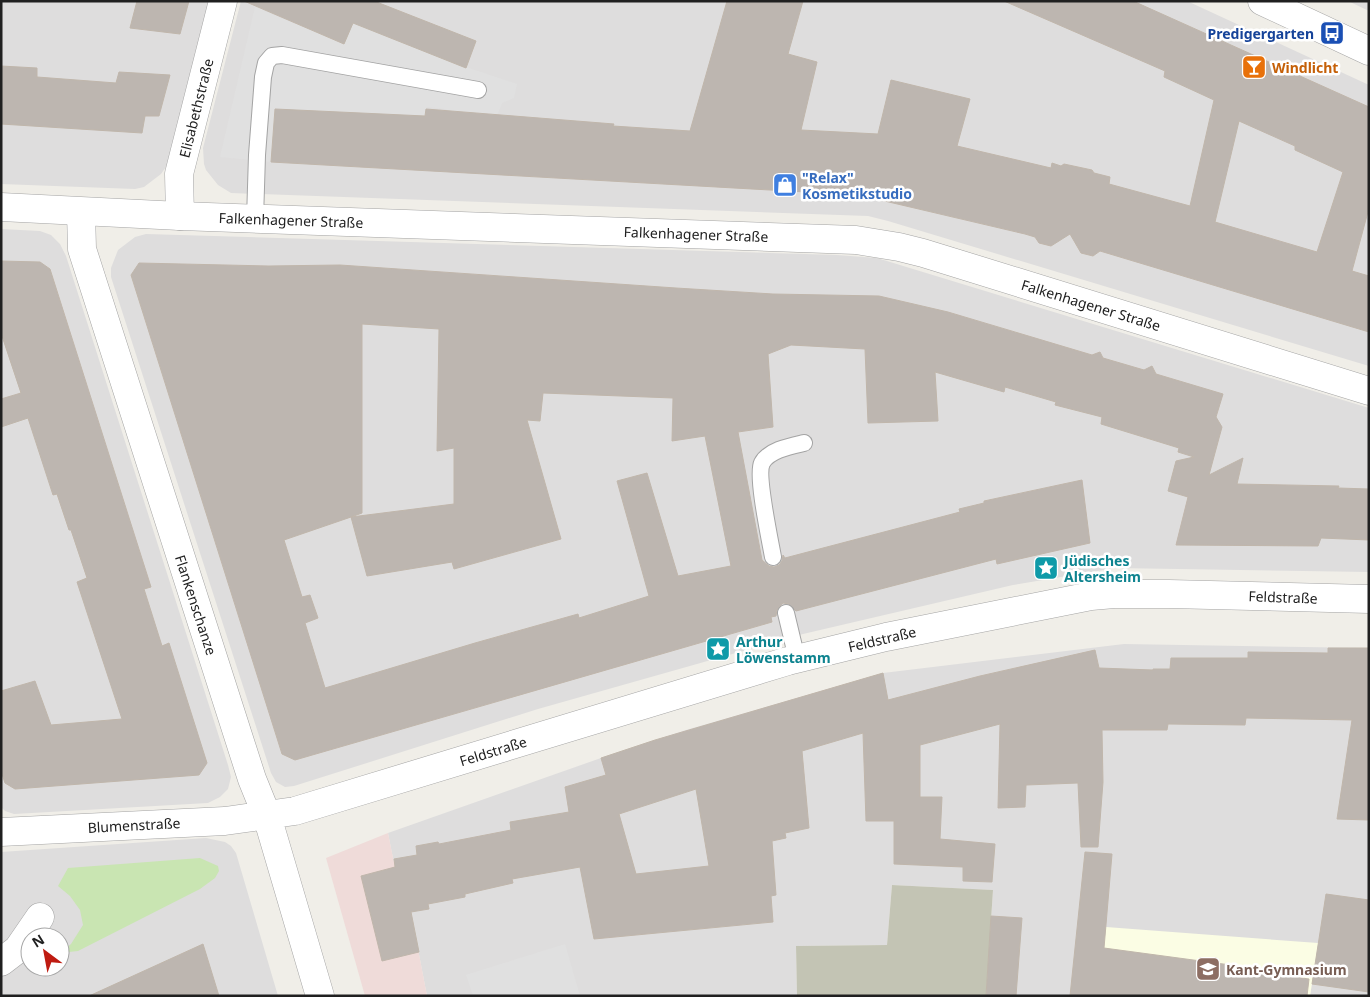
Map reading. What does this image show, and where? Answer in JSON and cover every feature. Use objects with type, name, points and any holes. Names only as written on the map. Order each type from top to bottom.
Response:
[{"type":"street","name":"Elisabethstraße","points":[[180,216],[179,174],[223,1]]},
{"type":"street","points":[[1262,1],[1369,51]]},
{"type":"street","name":"Falkenhagener Straße","points":[[1,207],[255,219],[856,240],[899,246],[923,253],[1369,390]]},
{"type":"street","name":"Flankenschanze","points":[[81,212],[82,249],[252,780],[267,816],[320,996]]},
{"type":"street","name":"Feldstraße","points":[[267,816],[295,811],[374,788],[797,659],[886,637],[1018,610],[1114,594],[1369,599]]},
{"type":"street","name":"Blumenstraße","points":[[1,832],[225,821],[267,816]]},
{"type":"street","points":[[1,962],[18,949],[40,917]]},
{"type":"lane","points":[[255,219],[257,155],[263,77],[266,63],[272,56],[282,55],[478,90]]},
{"type":"lane","points":[[773,557],[760,478],[762,463],[772,454],[784,448],[804,443]]},
{"type":"lane","points":[[786,613],[797,659]]},
{"type":"shaded area","points":[[1,1],[209,1],[168,164],[161,174],[144,187],[135,189],[1,184]]},
{"type":"shaded area","points":[[241,1],[1187,1],[1369,85],[1369,366],[868,216],[231,193],[218,185],[206,170],[203,148]]},
{"type":"shaded area","points":[[1348,1],[1369,1],[1369,11]]},
{"type":"shaded area","points":[[255,7],[344,44],[354,22],[466,67],[517,84],[514,98],[502,103],[497,116],[427,107],[426,116],[275,109],[271,162],[220,157]]},
{"type":"shaded area","points":[[1,229],[40,231],[51,235],[60,244],[66,256],[228,765],[231,777],[228,789],[220,797],[208,803],[14,814],[5,811],[1,807]]},
{"type":"shaded area","points":[[146,234],[837,255],[877,258],[1369,408],[1369,572],[1115,568],[1013,585],[803,634],[538,709],[294,786],[285,787],[276,782],[271,773],[111,277],[111,268],[118,250],[135,237]]},
{"type":"shaded area","points":[[1124,644],[1369,648],[1369,996],[1310,996],[1318,943],[1099,996],[986,996],[993,890],[892,885],[887,945],[796,946],[797,996],[427,996],[411,913],[404,914],[388,833],[686,730],[883,673]]},
{"type":"shaded area","points":[[388,833],[404,913],[411,912],[427,996],[365,996],[326,858]]},
{"type":"shaded area","points":[[206,838],[225,842],[236,853],[278,996],[1,996],[1,852]]},
{"type":"shaded area","points":[[892,885],[993,890],[986,996],[797,996],[796,946],[887,945]]},
{"type":"shaded area","name":"Kant-Gymnasium","points":[[1106,927],[1318,943],[1310,996],[1099,996]]},
{"type":"shaded area","points":[[565,944],[580,996],[473,996],[466,975]]},
{"type":"green space","points":[[200,858],[218,866],[219,871],[215,878],[200,889],[78,951],[70,952],[70,945],[83,925],[80,910],[70,896],[58,886],[68,868]]},
{"type":"building","points":[[137,1],[189,1],[180,34],[130,28]]},
{"type":"building","points":[[244,1],[374,1],[476,41],[466,68],[353,23],[344,44]]},
{"type":"building","points":[[727,1],[803,1],[788,54],[817,62],[801,130],[878,134],[891,80],[970,99],[957,146],[1051,168],[1052,163],[1092,170],[1094,173],[1110,177],[1109,184],[1190,206],[1214,100],[1164,77],[1165,71],[1004,1],[1133,1],[1369,107],[1369,208],[1352,271],[1369,276],[1369,332],[1100,251],[1093,256],[1081,253],[1070,234],[1051,246],[1039,243],[1035,237],[1025,234],[859,195],[271,162],[275,109],[425,116],[426,109],[690,131]],"holes":[[[1239,121],[1295,146],[1295,150],[1343,172],[1317,252],[1215,222]]]},
{"type":"building","points":[[1,66],[37,68],[37,77],[116,83],[119,72],[170,75],[159,116],[145,116],[142,133],[1,124]]},
{"type":"building","points":[[1,261],[40,262],[50,269],[151,587],[144,589],[162,646],[169,643],[207,763],[199,775],[15,789],[5,783],[1,771],[1,691],[35,681],[51,725],[122,719],[77,582],[87,578],[57,494],[53,495],[28,418],[1,427],[1,399],[21,393],[1,333]]},
{"type":"building","points":[[139,263],[269,266],[340,265],[773,294],[879,296],[948,312],[1092,355],[1100,352],[1103,358],[1144,370],[1152,366],[1156,374],[1223,394],[1216,417],[1222,427],[1209,475],[1243,458],[1237,484],[1339,486],[1338,488],[1369,489],[1369,540],[1321,538],[1318,546],[1176,545],[1188,497],[1168,491],[1176,461],[1194,457],[1178,452],[1179,448],[1101,424],[1102,417],[1055,405],[1056,402],[1005,387],[1004,392],[935,372],[938,421],[868,423],[865,349],[791,345],[768,354],[773,427],[738,432],[762,560],[769,566],[779,565],[783,555],[785,558],[960,512],[959,509],[984,503],[984,501],[1082,480],[1090,543],[997,564],[996,559],[796,611],[789,604],[783,603],[777,610],[776,616],[771,617],[772,622],[295,760],[282,754],[131,275]],"holes":[[[362,324],[439,329],[437,451],[454,448],[454,504],[351,517],[362,513]],[[543,393],[673,398],[672,441],[705,436],[731,566],[678,576],[647,473],[617,481],[649,596],[579,618],[578,614],[475,643],[325,688],[305,623],[318,618],[310,595],[302,597],[284,540],[351,517],[367,576],[452,562],[454,569],[561,539],[527,420],[540,421]]]},
{"type":"building","points":[[1328,648],[1369,648],[1369,820],[1337,819],[1352,720],[1246,718],[1245,725],[1168,724],[1167,730],[1102,730],[1103,782],[1098,847],[1081,847],[1078,783],[1026,785],[1025,807],[998,808],[1000,724],[920,745],[920,797],[942,797],[940,839],[995,844],[992,882],[963,881],[963,867],[894,864],[894,821],[866,821],[863,733],[802,751],[809,828],[785,833],[786,838],[772,841],[776,895],[771,896],[773,922],[594,939],[580,867],[512,879],[513,883],[465,894],[465,897],[428,904],[429,909],[411,912],[419,952],[382,961],[361,876],[395,867],[394,859],[417,855],[416,846],[438,842],[439,844],[511,830],[510,822],[569,812],[565,787],[606,775],[601,758],[655,740],[883,673],[888,700],[980,676],[1095,650],[1099,668],[1153,670],[1170,669],[1171,658],[1248,658],[1248,652],[1328,653]],"holes":[[[696,789],[709,866],[636,874],[619,814]]]},
{"type":"building","points":[[1085,852],[1112,854],[1104,948],[1238,966],[1238,969],[1309,979],[1307,996],[1070,996]]},
{"type":"building","points":[[1326,894],[1369,900],[1369,992],[1312,984]]},
{"type":"building","points":[[991,916],[1022,918],[1016,996],[986,996]]},
{"type":"building","points":[[203,944],[219,996],[89,996]]},
{"type":"place","name":"Predigergarten","points":[[1332,33]]},
{"type":"place","name":"Windlicht","points":[[1254,67]]},
{"type":"place","name":"\"Relax\" Kosmetikstudio","points":[[785,185]]},
{"type":"place","name":"Jüdisches Altersheim","points":[[1046,568]]},
{"type":"place","name":"Arthur Löwenstamm","points":[[718,649]]},
{"type":"place","name":"Kant-Gymnasium","points":[[1208,969]]}]
